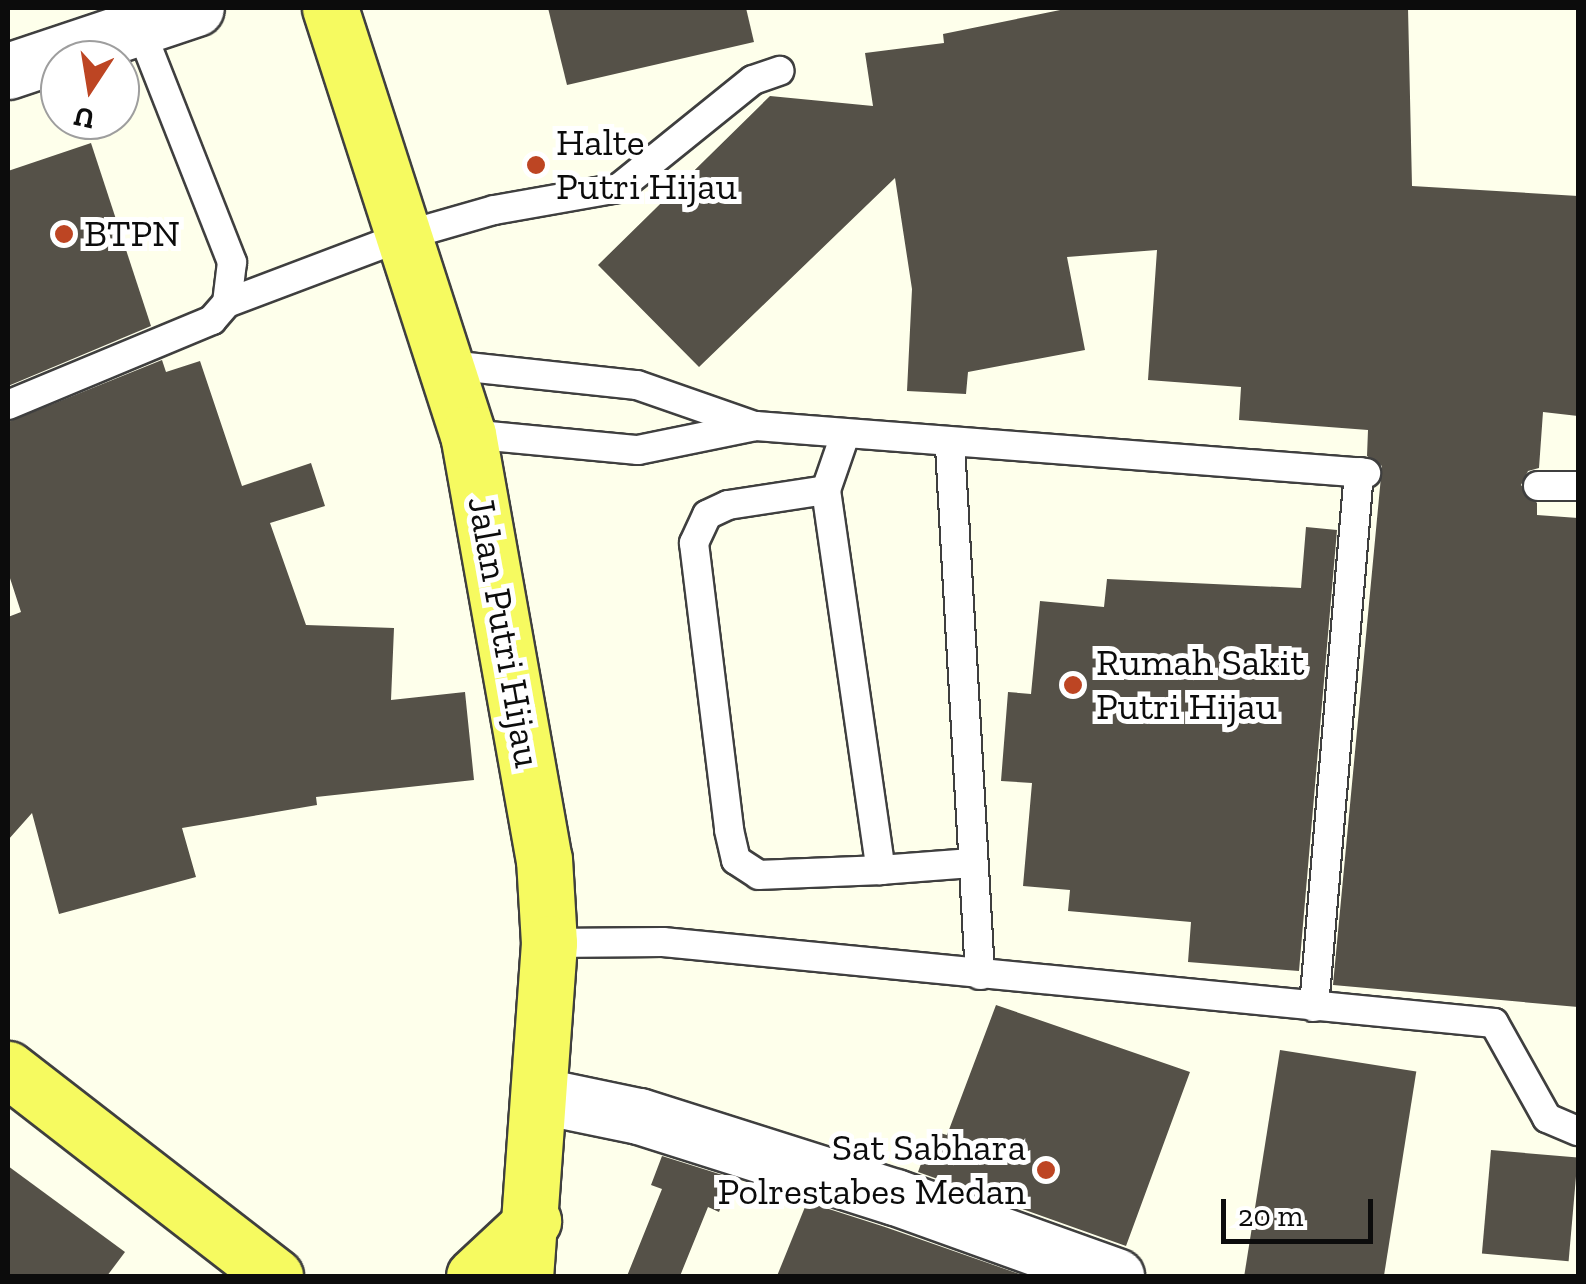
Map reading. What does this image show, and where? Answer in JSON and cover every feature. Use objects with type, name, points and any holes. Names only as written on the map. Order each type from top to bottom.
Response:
[{"type":"main road","name":"Jalan Putri Hijau","points":[[330,8],[450,365],[468,434],[544,858],[549,942],[542,1096],[525,1276]]},
{"type":"main road","points":[[8,1069],[275,1276]]},
{"type":"main road","points":[[474,1276],[533,1221]]},
{"type":"street","points":[[8,71],[196,8]]},
{"type":"street","points":[[542,1096],[639,1116],[767,1156],[1116,1276]]},
{"type":"lane","points":[[140,29],[232,262],[227,302]]},
{"type":"lane","points":[[8,405],[212,320],[227,302],[407,235],[494,210],[619,188],[754,80],[779,71]]},
{"type":"lane","points":[[450,365],[637,384],[756,426],[950,446],[1362,472],[1314,1006]]},
{"type":"lane","points":[[468,434],[638,450],[756,426]]},
{"type":"lane","points":[[845,435],[826,490],[881,870]]},
{"type":"lane","points":[[950,446],[980,975]]},
{"type":"lane","points":[[1538,486],[1578,486]]},
{"type":"lane","points":[[826,490],[728,505],[707,515],[694,543],[728,830],[736,860],[759,875],[971,863]]},
{"type":"lane","points":[[549,942],[663,942],[1494,1023],[1546,1118],[1578,1130]]},
{"type":"building","points":[[548,8],[746,8],[754,42],[567,85]]},
{"type":"building","points":[[1070,8],[1408,8],[1412,186],[1578,196],[1578,416],[1543,412],[1539,468],[1528,471],[1521,485],[1537,503],[1537,515],[1578,518],[1578,1007],[1333,985],[1382,466],[1367,456],[1368,430],[1239,420],[1241,387],[1148,380],[1157,250],[1067,257],[1085,350],[968,372],[966,394],[907,391],[912,289],[895,178],[699,367],[598,265],[770,96],[873,106],[865,53],[944,43],[943,34]]},
{"type":"building","name":"BTPN","points":[[91,143],[151,326],[8,386],[8,171]]},
{"type":"building","points":[[162,360],[166,372],[200,361],[242,486],[311,463],[325,506],[270,523],[306,625],[394,628],[391,700],[465,692],[474,780],[316,797],[317,805],[182,828],[196,877],[59,914],[32,813],[8,840],[8,617],[21,612],[8,572],[8,422]]},
{"type":"building","points":[[1306,527],[1337,530],[1299,971],[1188,962],[1191,922],[1068,911],[1070,890],[1023,886],[1032,783],[1001,781],[1008,692],[1031,694],[1040,601],[1104,607],[1107,579],[1301,588]]},
{"type":"building","points":[[996,1005],[1190,1072],[1126,1246],[918,1172],[933,1131],[947,1135]]},
{"type":"building","points":[[1280,1050],[1416,1072],[1384,1276],[1244,1276]]},
{"type":"building","points":[[1491,1150],[1578,1158],[1569,1261],[1482,1254]]},
{"type":"building","points":[[662,1156],[732,1178],[719,1212],[708,1207],[680,1276],[627,1276],[662,1189],[651,1185]]},
{"type":"building","points":[[8,1166],[125,1252],[107,1276],[8,1276]]},
{"type":"building","points":[[807,1202],[885,1227],[1025,1276],[777,1276]]},
{"type":"place","name":"Halte Putri Hijau","points":[[536,165]]},
{"type":"place","name":"BTPN","points":[[64,234]]},
{"type":"place","name":"Rumah Sakit Putri Hijau","points":[[1073,685]]},
{"type":"place","name":"Sat Sabhara Polrestabes Medan","points":[[1046,1170]]}]
